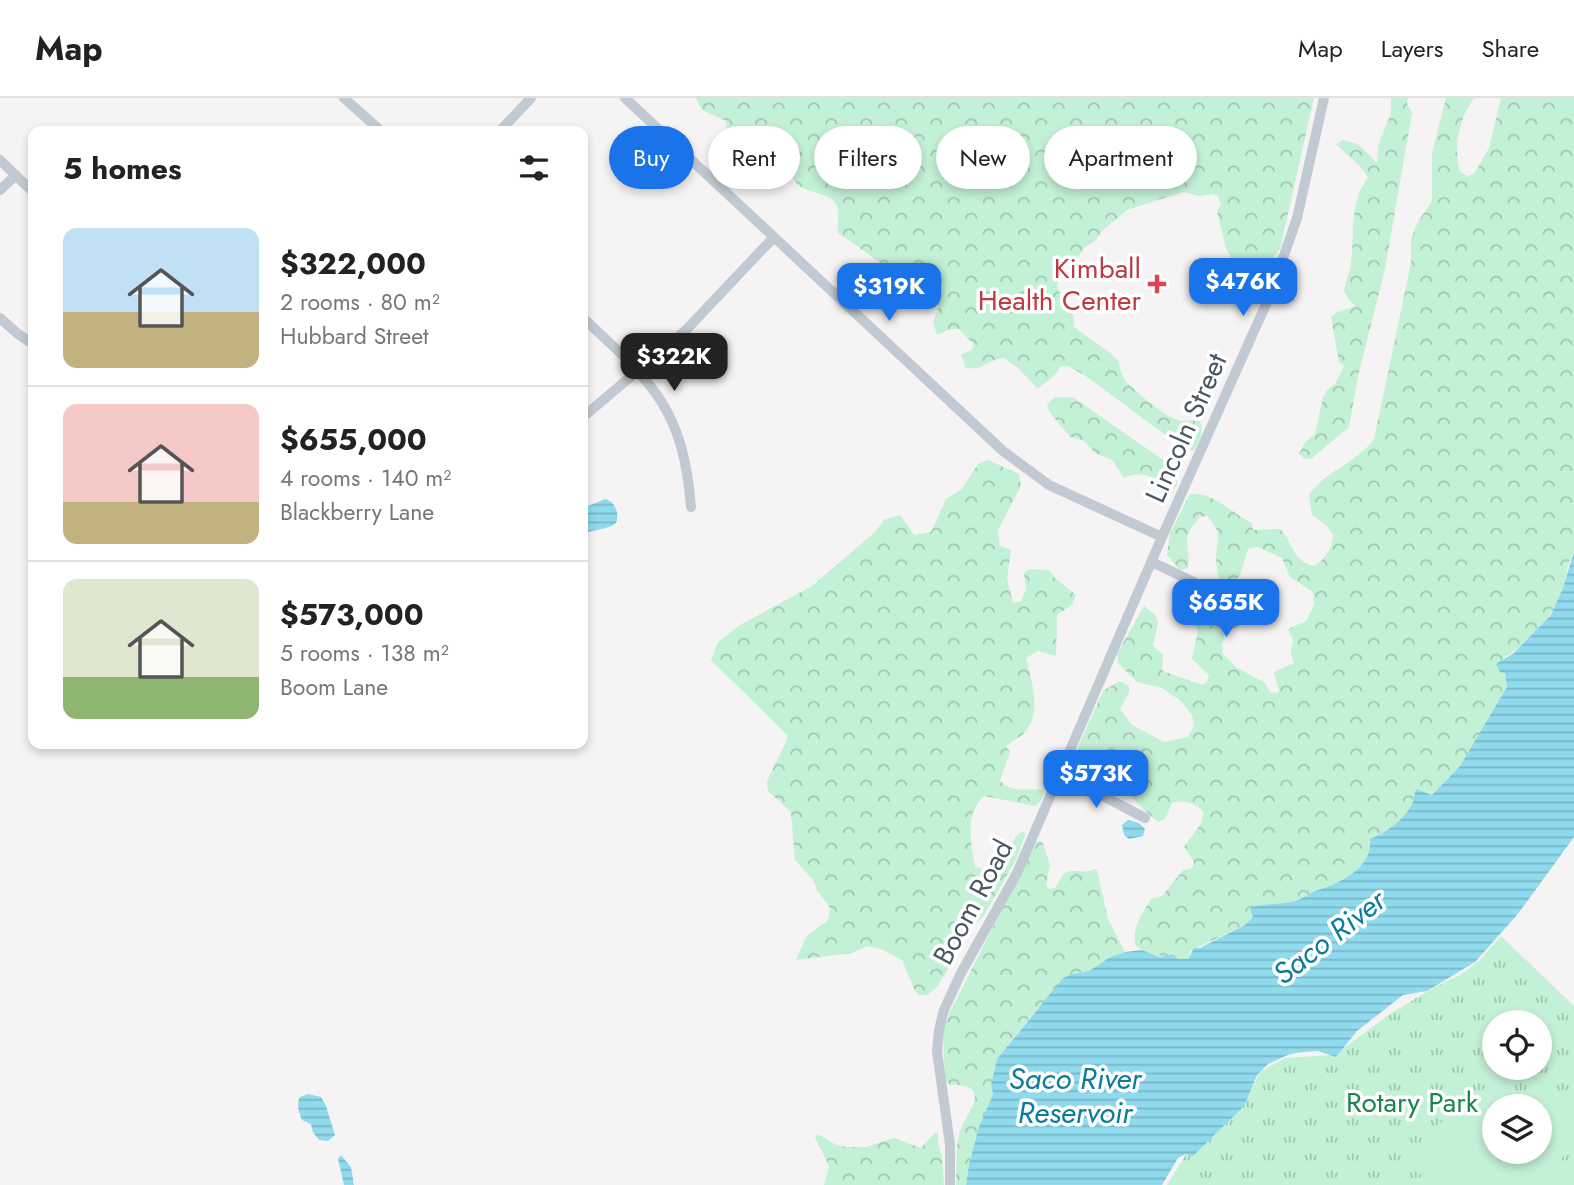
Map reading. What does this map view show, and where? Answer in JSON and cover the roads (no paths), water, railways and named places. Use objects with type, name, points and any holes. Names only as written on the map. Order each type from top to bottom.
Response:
[{"type":"street","points":[[344,98],[375,126]]},
{"type":"street","points":[[505,126],[531,98]]},
{"type":"street","points":[[625,98],[1024,469],[1076,498],[1162,537]]},
{"type":"street","name":"Lincoln Street","points":[[1162,537],[1278,275],[1297,218],[1324,98]]},
{"type":"street","points":[[0,160],[28,187]]},
{"type":"street","points":[[0,191],[16,175]]},
{"type":"street","points":[[588,413],[687,330],[774,237]]},
{"type":"street","points":[[0,317],[28,340]]},
{"type":"street","points":[[588,323],[640,371],[664,404],[686,461],[691,507]]},
{"type":"street","name":"Boom Road","points":[[950,1185],[949,1138],[937,1051],[942,1017],[961,973],[1017,873],[1162,537]]},
{"type":"street","points":[[1153,562],[1199,583],[1213,595]]},
{"type":"street","points":[[1061,774],[1145,818]]},
{"type":"water","points":[[605,499],[612,502],[616,508],[616,523],[588,532],[588,506]]},
{"type":"water","name":"Saco River Reservoir","points":[[1574,551],[1574,837],[1517,915],[1475,962],[1427,991],[1403,995],[1357,1031],[1336,1057],[1318,1051],[1304,1052],[1290,1054],[1268,1064],[1257,1075],[1244,1106],[1193,1156],[1186,1154],[1178,1158],[1162,1185],[966,1185],[979,1127],[993,1094],[991,1085],[997,1059],[1063,978],[1089,971],[1110,957],[1125,952],[1142,950],[1160,957],[1173,954],[1178,959],[1188,959],[1194,948],[1200,948],[1245,925],[1253,917],[1250,909],[1252,907],[1295,901],[1353,873],[1366,859],[1370,839],[1393,826],[1408,811],[1416,789],[1432,795],[1460,766],[1507,687],[1505,673],[1500,672],[1496,664],[1514,653],[1551,615],[1563,588]]},
{"type":"water","points":[[1128,820],[1139,823],[1145,829],[1143,836],[1129,839],[1124,835],[1122,825]]},
{"type":"water","points":[[308,1094],[321,1097],[326,1106],[335,1135],[328,1141],[319,1140],[311,1124],[302,1120],[298,1108],[299,1100]]},
{"type":"water","points":[[341,1155],[351,1167],[354,1185],[344,1185],[338,1159]]},
{"type":"place","name":"Kimball Health Center","points":[[1157,284]]},
{"type":"water label","name":"Saco River","points":[[1329,937]]},
{"type":"park label","name":"Rotary Park","points":[[1412,1102]]}]
